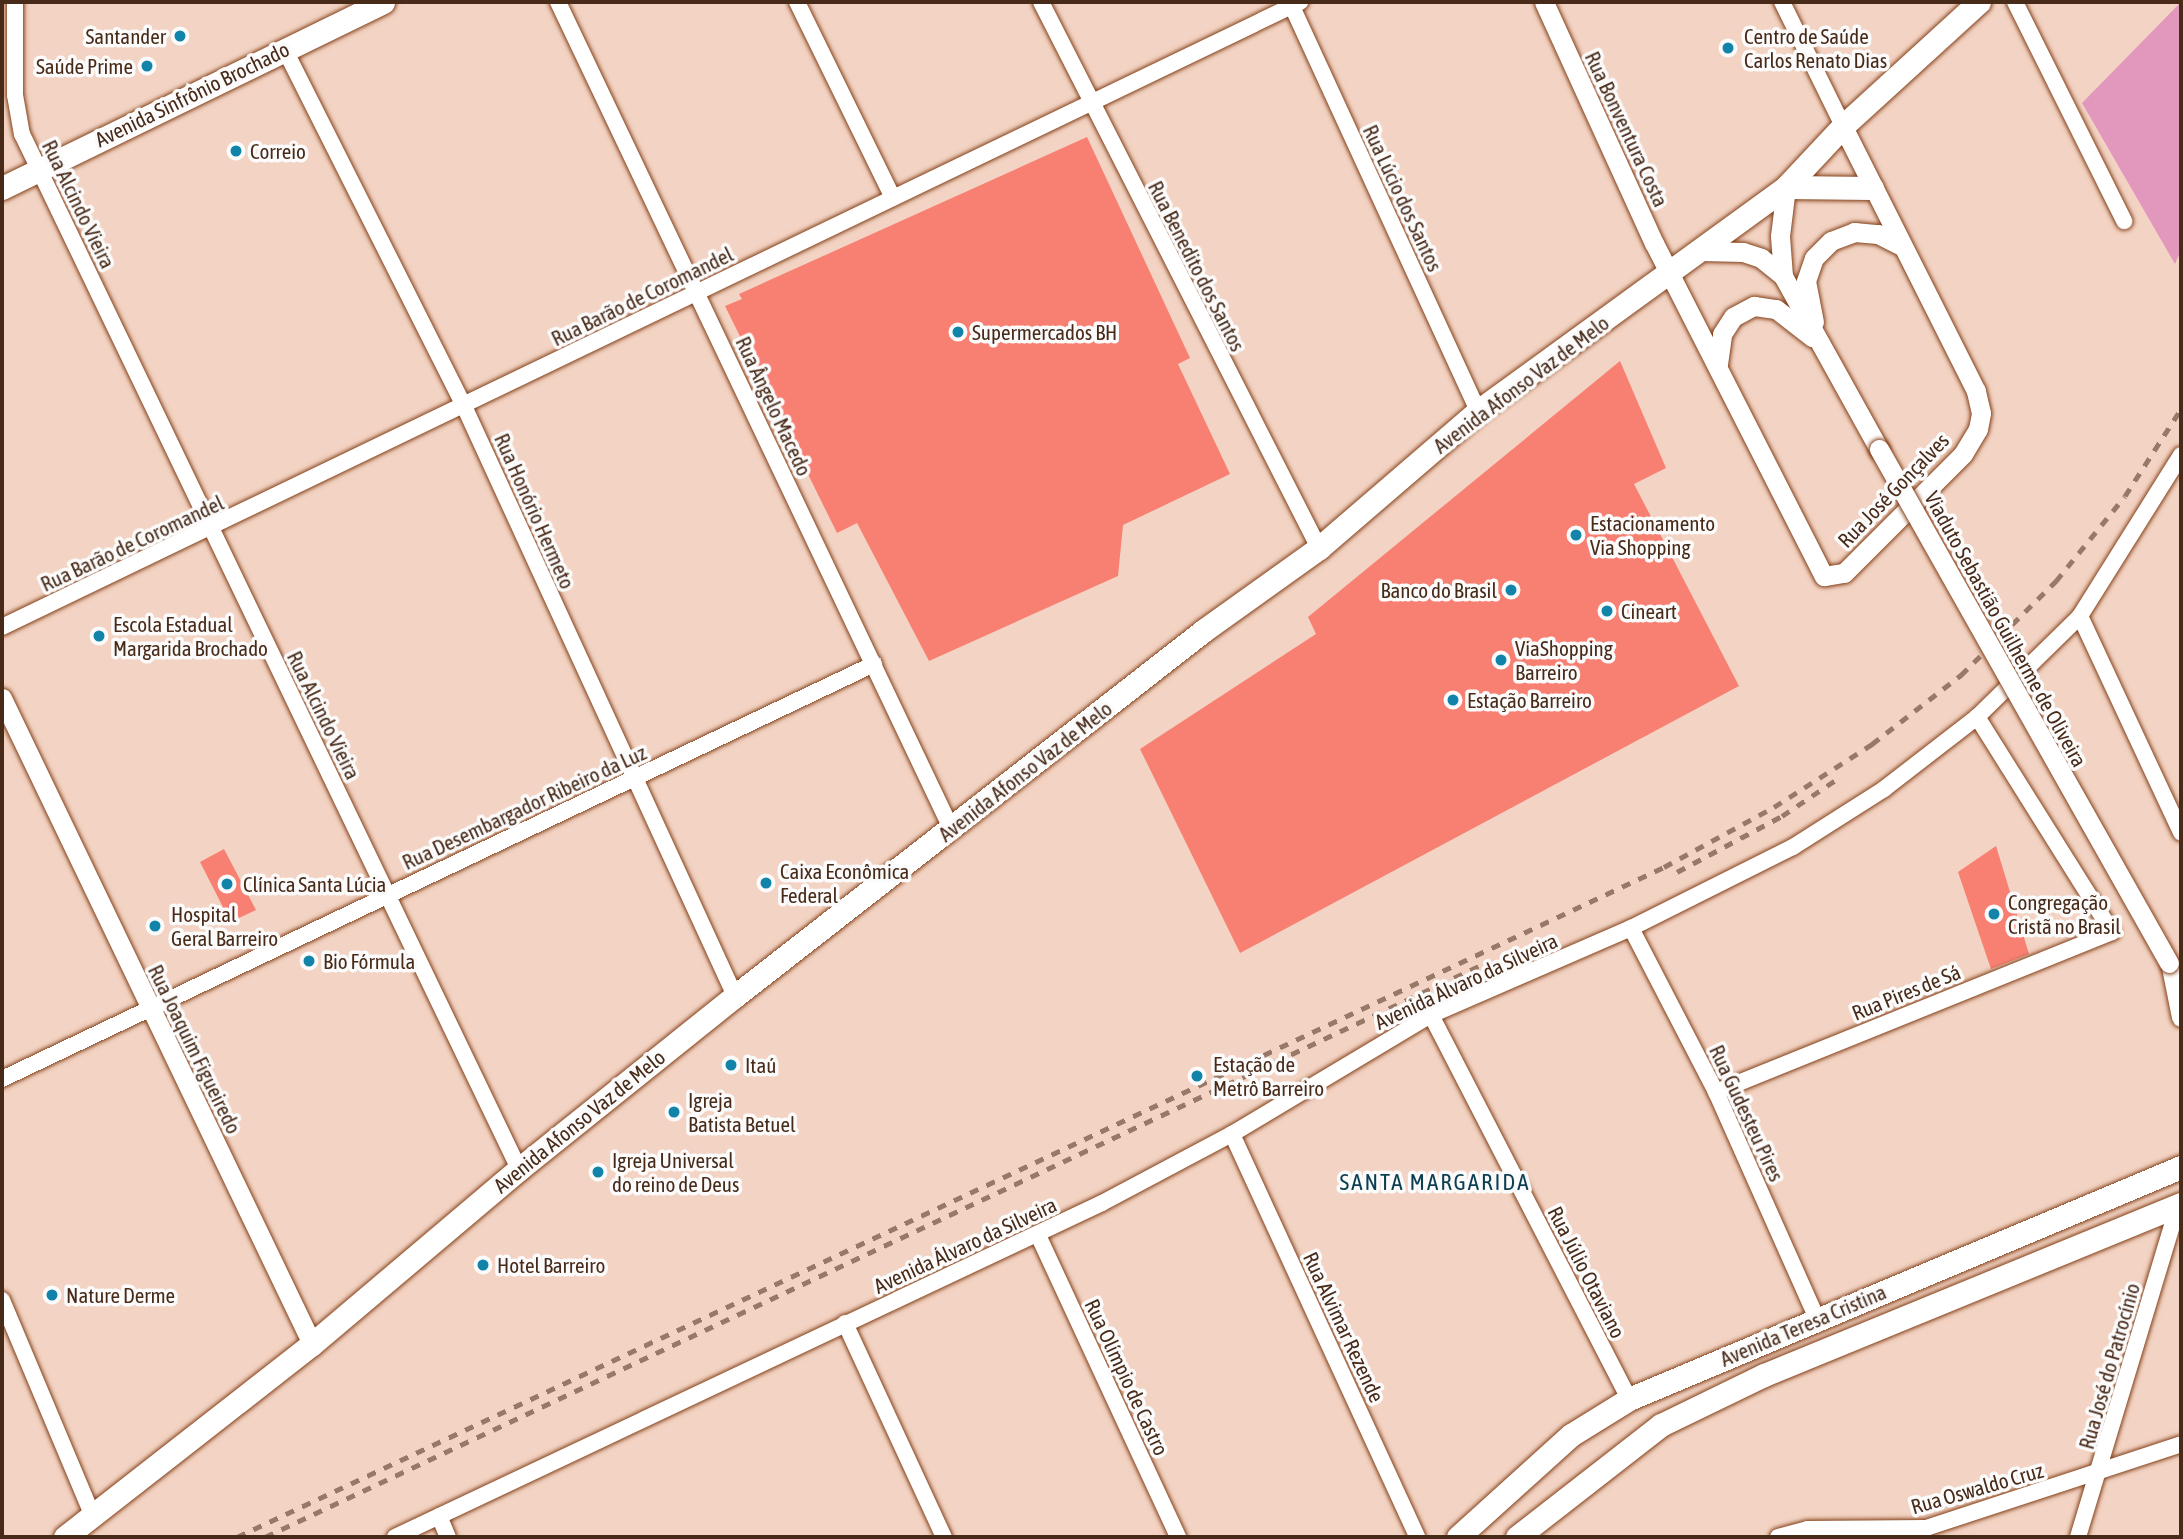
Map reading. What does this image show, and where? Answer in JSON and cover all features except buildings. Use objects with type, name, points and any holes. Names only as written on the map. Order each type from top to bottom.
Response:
[{"type":"main road","name":"Avenida Sinfrônio Brochado","points":[[2,188],[383,2]]},
{"type":"main road","name":"Avenida Afonso Vaz de Melo","points":[[65,1537],[312,1344],[519,1169],[735,996],[1203,631],[1318,548],[1478,411],[1671,275],[1786,187],[1843,126],[1979,2]]},
{"type":"main road","points":[[1786,187],[1872,188]]},
{"type":"main road","name":"Avenida Teresa Cristina","points":[[1458,1537],[1571,1434],[1629,1399],[2181,1167]]},
{"type":"main road","name":"Avenida Teresa Cristina","points":[[1517,1537],[1661,1424],[1764,1375],[2180,1203]]},
{"type":"street","name":"Rua Alcindo Vieira","points":[[15,2],[15,94],[22,134],[519,1169]]},
{"type":"street","name":"Rua Ângelo Macedo","points":[[558,2],[951,828]]},
{"type":"street","points":[[797,2],[893,198]]},
{"type":"street","name":"Rua Benedito dos Santos","points":[[1041,2],[1090,105],[1318,548]]},
{"type":"street","name":"Rua Bonventura Costa","points":[[1544,2],[1671,275]]},
{"type":"street","name":"Rua José Gonçalves","points":[[1671,275],[1824,576],[1844,573],[1963,454],[1979,429],[1976,391],[1900,246],[1782,2]]},
{"type":"street","points":[[2015,2],[2124,221]]},
{"type":"street","name":"Rua Barão de Coromandel","points":[[2,627],[212,529],[1090,105],[1294,3]]},
{"type":"street","name":"Rua Lúcio dos Santos","points":[[1294,3],[1478,411]]},
{"type":"street","name":"Rua Honório Hermeto","points":[[284,48],[464,406],[633,779],[735,996]]},
{"type":"street","name":"Viaduto Sebastião Guilherme de Oliveira","points":[[1783,276],[1780,236],[1786,187]]},
{"type":"street","points":[[1817,341],[1806,281],[1814,258],[1831,241],[1854,232],[1878,234],[1900,246]]},
{"type":"street","name":"Viaduto Sebastião Guilherme de Oliveira","points":[[1701,251],[1743,252],[1761,258],[1783,276],[1817,341],[2181,985]]},
{"type":"street","points":[[1718,364],[1722,334],[1733,317],[1754,306],[1776,309],[1817,341]]},
{"type":"street","name":"Avenida Álvaro da Silveira","points":[[395,1537],[845,1323],[1038,1235],[1232,1134],[1431,1016],[1631,928],[1793,847],[1884,789],[1976,717],[2080,616],[2181,455]]},
{"type":"street","points":[[2080,616],[2181,833]]},
{"type":"street","name":"Rua Desembargador Ribeiro da Luz","points":[[2,1079],[874,664]]},
{"type":"street","name":"Rua Joaquim Figueiredo","points":[[2,698],[312,1344]]},
{"type":"street","name":"Rua Pires de Sá","points":[[1716,1092],[2112,932],[1976,717]]},
{"type":"street","name":"Rua Gudesteu Pires","points":[[1631,928],[1716,1092],[1818,1319]]},
{"type":"street","name":"Viaduto Sebastião Guilherme de Oliveira","points":[[2170,965],[2181,1017]]},
{"type":"street","name":"Rua Júlio Otaviano","points":[[1431,1016],[1629,1399]]},
{"type":"street","name":"Rua Alvimar Rezende","points":[[1232,1134],[1417,1537]]},
{"type":"street","name":"Rua José do Patrocínio","points":[[2078,1537],[2180,1203]]},
{"type":"street","name":"Rua Olímpio de Castro","points":[[1038,1235],[1178,1537]]},
{"type":"street","points":[[2,1300],[93,1516]]},
{"type":"street","points":[[845,1323],[944,1537]]},
{"type":"street","name":"Rua Oswaldo Cruz","points":[[1778,1537],[1808,1529],[1926,1528],[2181,1444]]},
{"type":"street","points":[[439,1516],[448,1537]]},
{"type":"shaded area","points":[[2181,2],[2181,250],[2175,264],[2082,103]]},
{"type":"railway","points":[[237,1537],[1664,867],[1774,807],[1872,744],[1961,675],[2056,581],[2125,496],[2181,409]]},
{"type":"railway","points":[[1677,872],[1782,816],[1840,777]]},
{"type":"railway","points":[[265,1537],[1481,965]]},
{"type":"place","name":"Santander","points":[[180,36]]},
{"type":"place","name":"Centro de Saúde Carlos Renato Dias","points":[[1728,48]]},
{"type":"place","name":"Saúde Prime","points":[[147,66]]},
{"type":"place","name":"Correio","points":[[236,151]]},
{"type":"place","name":"Supermercados BH","points":[[958,332]]},
{"type":"place","name":"Estacionamento Via Shopping","points":[[1576,535]]},
{"type":"place","name":"Banco do Brasil","points":[[1511,590]]},
{"type":"place","name":"Cineart","points":[[1607,611]]},
{"type":"place","name":"Escola Estadual Margarida Brochado","points":[[99,636]]},
{"type":"place","name":"ViaShopping Barreiro","points":[[1501,660]]},
{"type":"place","name":"Estação Barreiro","points":[[1453,700]]},
{"type":"place","name":"Caixa Econômica Federal","points":[[766,883]]},
{"type":"place","name":"Clínica Santa Lúcia","points":[[227,884]]},
{"type":"place","name":"Congregação Cristã no Brasil","points":[[1994,914]]},
{"type":"place","name":"Hospital Geral Barreiro","points":[[155,926]]},
{"type":"place","name":"Bio Fórmula","points":[[309,961]]},
{"type":"place","name":"Itaú","points":[[731,1065]]},
{"type":"place","name":"Estação de Metrô Barreiro","points":[[1197,1076]]},
{"type":"place","name":"Igreja Batista Betuel","points":[[674,1112]]},
{"type":"place","name":"Igreja Universal do reino de Deus","points":[[598,1172]]},
{"type":"place","name":"Hotel Barreiro","points":[[483,1265]]},
{"type":"place","name":"Nature Derme","points":[[52,1295]]},
{"type":"district","name":"SANTA MARGARIDA","points":[[1435,1182]]}]
